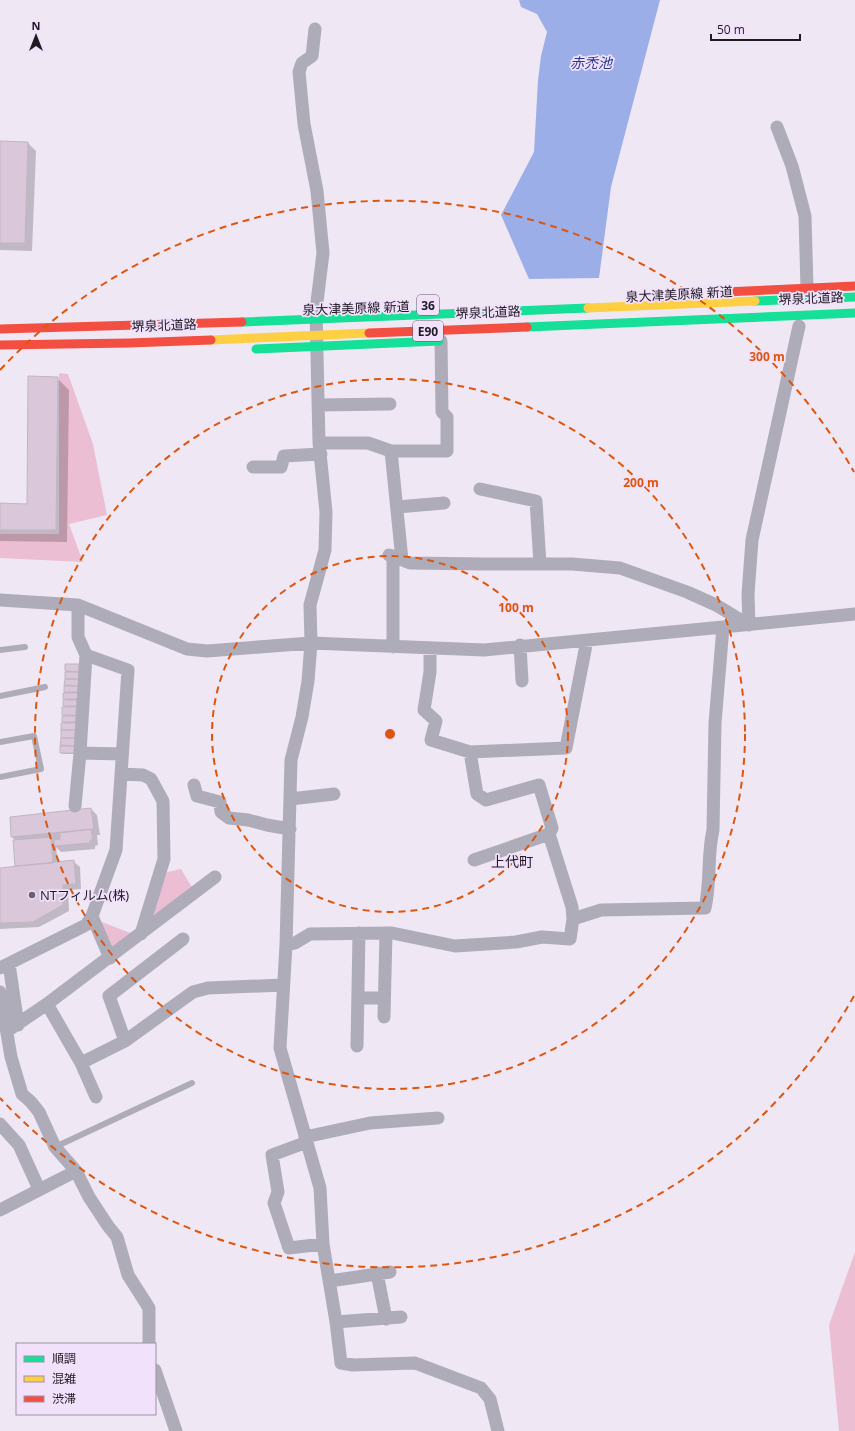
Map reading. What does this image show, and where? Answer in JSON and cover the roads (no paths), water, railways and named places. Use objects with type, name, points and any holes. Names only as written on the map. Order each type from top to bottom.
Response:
[{"type":"main road","name":"泉大津美原線 新道","points":[[712,292],[855,286]]},
{"type":"main road","name":"堺泉北道路","points":[[0,329],[309,320],[855,297]]},
{"type":"main road","name":"泉大津美原線 新道","points":[[310,310],[332,309]]},
{"type":"main road","name":"堺泉北道路","points":[[0,345],[130,343],[855,313]]},
{"type":"main road","points":[[26,319],[218,314]]},
{"type":"main road","points":[[243,349],[445,341]]},
{"type":"street","points":[[315,29],[312,56],[302,63],[299,72],[304,124],[317,190],[323,253],[310,310],[317,346],[320,448],[326,512],[325,550],[310,605],[311,643],[308,681],[302,717],[291,760],[286,945],[280,1048],[320,1188],[323,1244],[330,1281],[341,1363],[352,1365],[415,1363],[481,1388],[490,1399],[498,1431]]},
{"type":"street","points":[[778,127],[792,166],[805,216],[807,288]]},
{"type":"street","points":[[749,625],[748,594],[752,540],[798,326]]},
{"type":"street","points":[[253,467],[281,466],[284,456],[320,448],[368,443],[391,451],[447,451],[447,417],[442,412],[445,341]]},
{"type":"street","points":[[318,405],[390,404]]},
{"type":"street","points":[[391,451],[397,507],[394,557],[393,647]]},
{"type":"street","points":[[480,489],[536,501],[540,564]]},
{"type":"street","points":[[397,507],[444,503]]},
{"type":"street","points":[[394,557],[410,563],[572,564],[620,568],[687,592],[709,602],[749,625]]},
{"type":"street","points":[[0,600],[78,605],[187,648],[207,651],[311,643],[484,650],[520,645],[855,614]]},
{"type":"street","points":[[74,806],[80,752],[86,655],[78,637],[78,605]]},
{"type":"street","points":[[573,919],[601,910],[705,908],[708,894],[710,842],[713,830],[715,723],[723,627]]},
{"type":"street","points":[[430,648],[430,672],[424,710],[436,721],[431,740],[470,752],[566,748],[587,640]]},
{"type":"street","points":[[520,645],[522,681]]},
{"type":"street","points":[[86,655],[128,670],[116,850],[92,916],[86,925],[5,966],[13,1028],[14,1072],[22,1094],[40,1112],[55,1148],[76,1170],[93,1202],[108,1226],[117,1237],[128,1275],[149,1308],[149,1343]]},
{"type":"street","points":[[80,752],[122,754]]},
{"type":"street","points":[[286,945],[296,943],[310,934],[392,933],[455,946],[516,942],[542,937],[570,939],[573,919],[572,907],[549,834],[552,828],[539,785],[486,800],[478,794],[470,752]]},
{"type":"street","points":[[121,774],[143,775],[151,779],[163,801],[164,859],[141,934]]},
{"type":"street","points":[[194,785],[197,796],[220,802],[221,812],[229,818],[248,820],[290,829]]},
{"type":"street","points":[[290,799],[334,794]]},
{"type":"street","points":[[474,860],[549,834]]},
{"type":"street","points":[[13,1028],[110,958],[215,877]]},
{"type":"street","points":[[92,916],[110,958]]},
{"type":"street","points":[[357,1046],[359,933]]},
{"type":"street","points":[[384,1017],[386,933]]},
{"type":"street","points":[[125,1041],[109,996],[183,939]]},
{"type":"street","points":[[81,1063],[125,1041],[193,992],[208,988],[283,985]]},
{"type":"street","points":[[0,992],[13,1028]]},
{"type":"street","points":[[358,998],[384,998]]},
{"type":"street","points":[[47,1004],[81,1063],[96,1097]]},
{"type":"street","points":[[323,1244],[289,1248],[274,1203],[278,1192],[272,1155],[306,1140],[370,1123],[438,1118]]},
{"type":"street","points":[[0,1124],[19,1145],[39,1189]]},
{"type":"street","points":[[0,1210],[76,1170]]},
{"type":"street","points":[[330,1281],[384,1272],[386,1319]]},
{"type":"street","points":[[336,1322],[402,1317]]},
{"type":"street","points":[[156,1373],[176,1431]]},
{"type":"lane","points":[[0,650],[25,647]]},
{"type":"lane","points":[[0,696],[45,687]]},
{"type":"lane","points":[[0,742],[34,736],[41,769],[0,778]]},
{"type":"lane","points":[[55,1148],[192,1084]]},
{"type":"water","name":"赤禿池","points":[[519,0],[660,0],[611,187],[599,278],[529,279],[501,215],[534,152],[538,80],[541,56],[547,32],[537,14],[521,7]]},
{"type":"place","name":"NTフィルム(株)","points":[[32,895]]},
{"type":"district","name":"上代町","points":[[512,861]]}]
